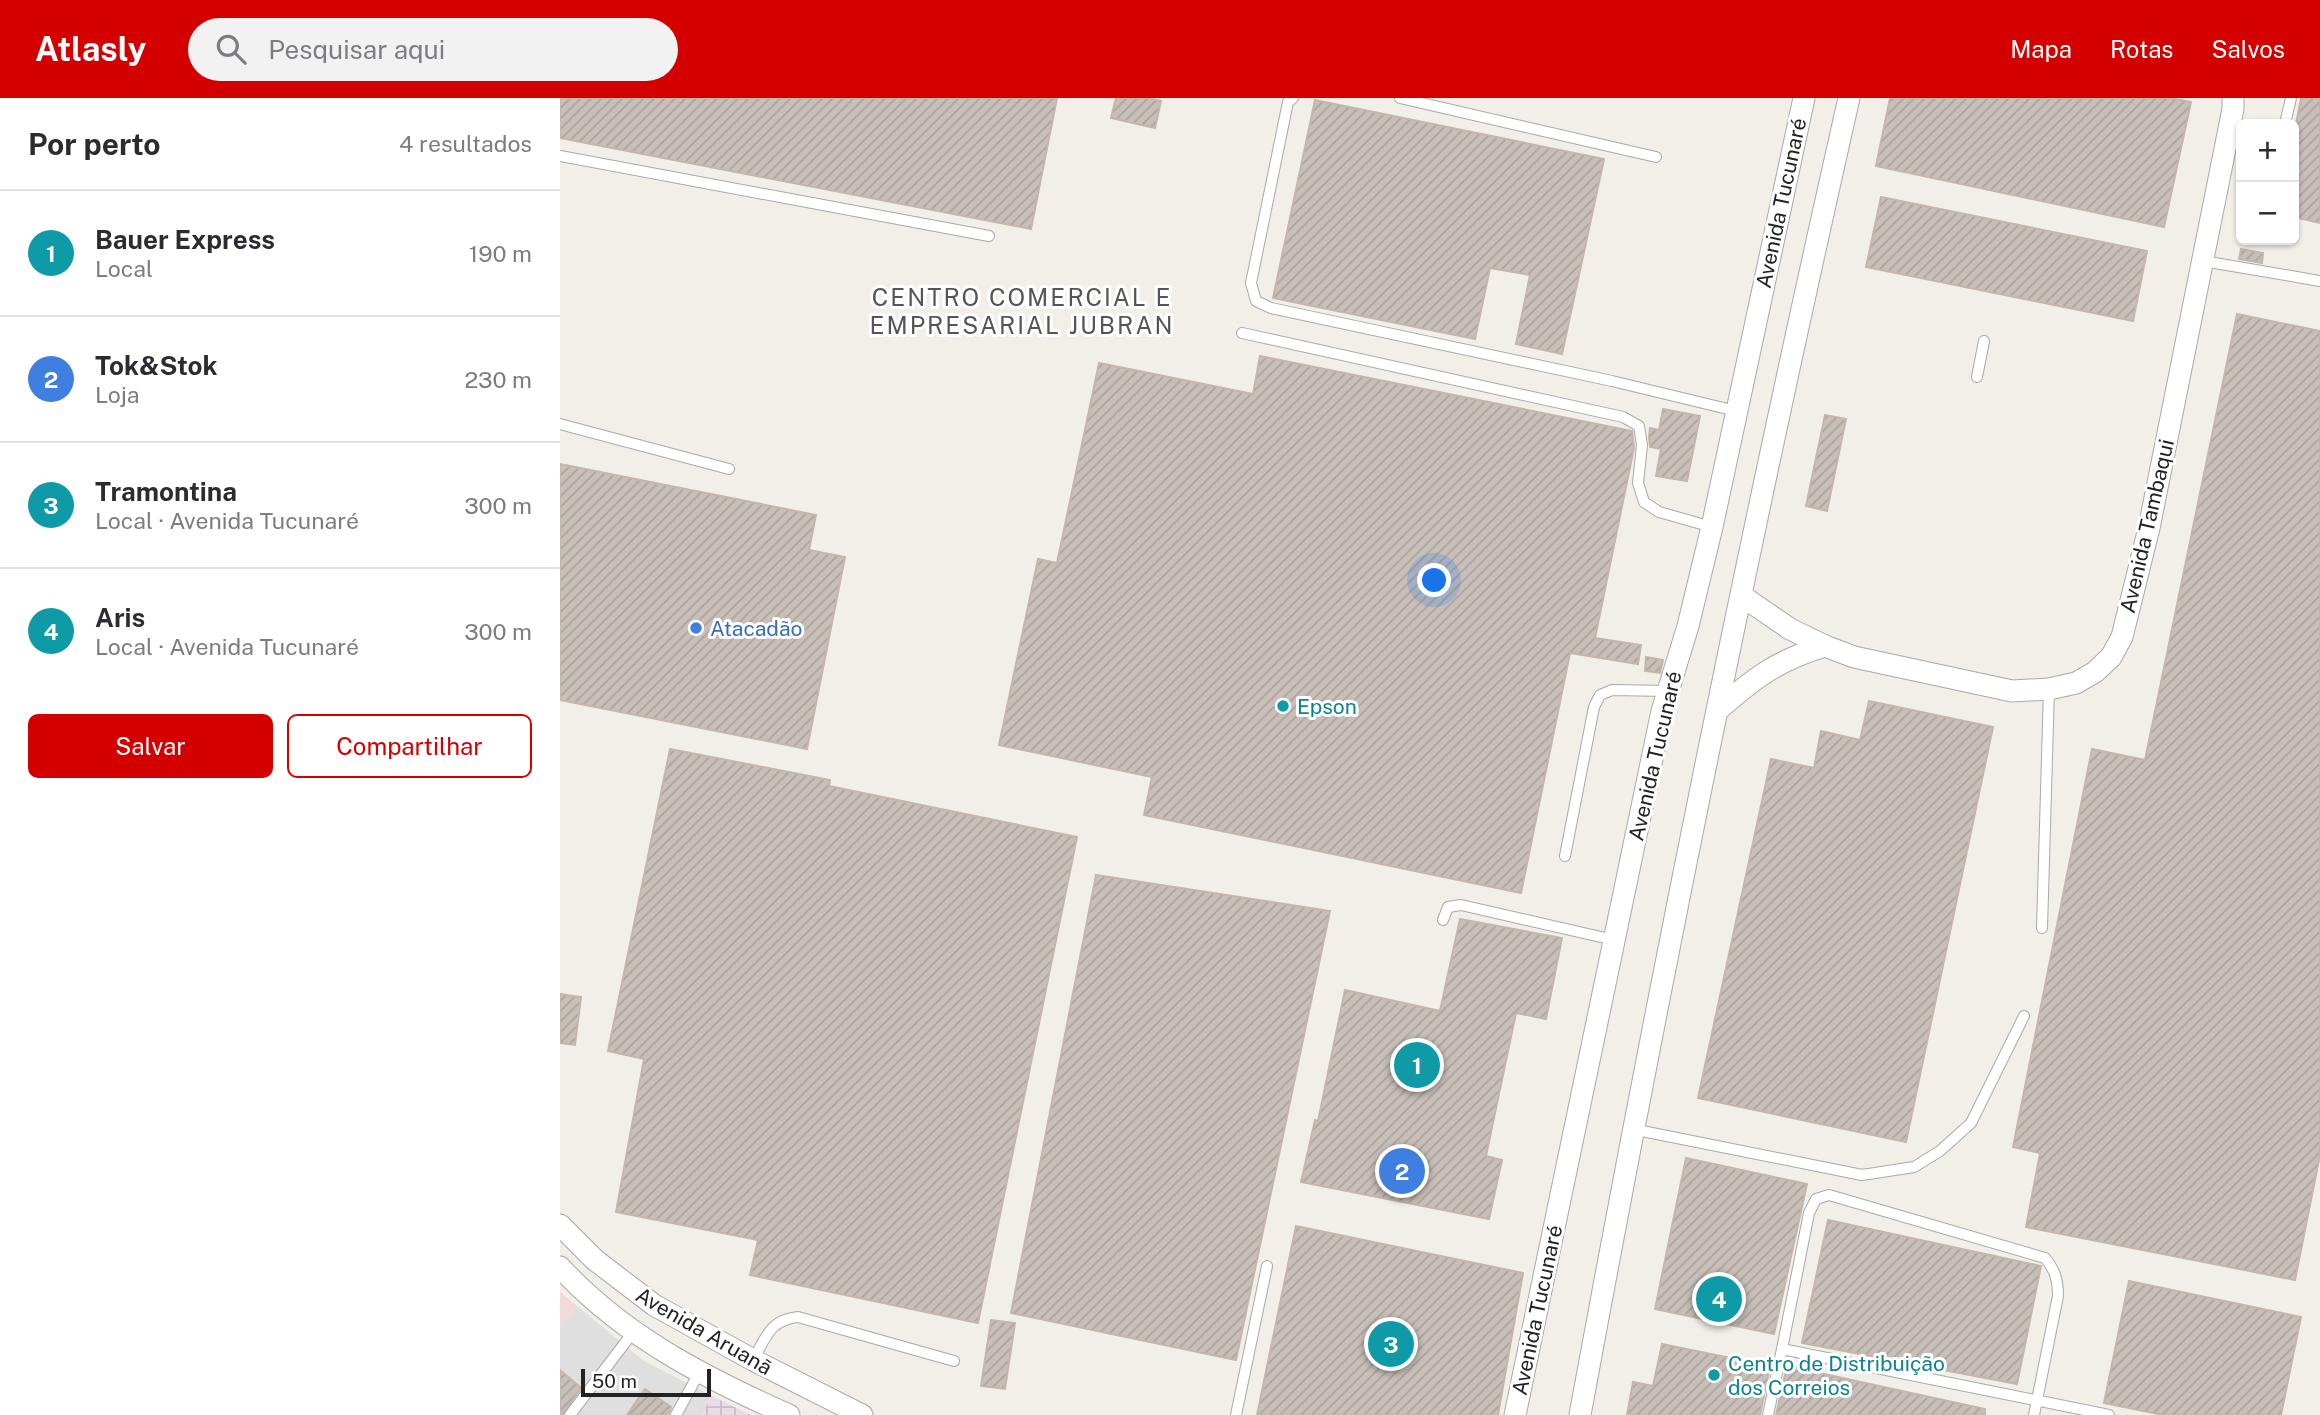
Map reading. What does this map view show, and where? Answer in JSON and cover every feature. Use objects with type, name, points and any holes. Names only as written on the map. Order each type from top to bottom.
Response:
[{"type":"street","name":"Avenida Tucunaré","points":[[1515,1415],[1668,691],[1688,626],[1712,527],[1804,98]]},
{"type":"street","name":"Avenida Tucunaré","points":[[1580,1415],[1632,1129],[1796,331],[1849,98]]},
{"type":"street","name":"Avenida Tambaqui","points":[[1742,596],[1790,628],[1854,657],[2012,691],[2049,689],[2076,683],[2095,672],[2111,657],[2122,637],[2149,528],[2234,109],[2233,98]]},
{"type":"street","points":[[1718,710],[1752,681],[1786,659],[1825,646]]},
{"type":"street","name":"Avenida Aruanã","points":[[560,1225],[595,1260],[654,1305],[753,1360],[862,1415]]},
{"type":"street","name":"Avenida Aruanã","points":[[560,1267],[577,1286],[634,1331],[699,1373],[789,1415]]},
{"type":"lane","points":[[1293,98],[1288,102],[1251,283],[1256,301],[1271,308],[1612,381],[1736,411]]},
{"type":"lane","points":[[1400,98],[1656,157]]},
{"type":"lane","points":[[2286,119],[2291,98]]},
{"type":"lane","points":[[560,156],[989,236]]},
{"type":"lane","points":[[2203,261],[2320,281]]},
{"type":"lane","points":[[1242,333],[1623,417],[1639,426],[1642,445],[1638,483],[1644,502],[1659,512],[1712,527]]},
{"type":"lane","points":[[1977,377],[1984,341]]},
{"type":"lane","points":[[560,424],[729,469]]},
{"type":"lane","points":[[2042,928],[2049,689]]},
{"type":"lane","points":[[1565,856],[1594,707],[1600,695],[1612,690],[1668,691]]},
{"type":"lane","points":[[1443,919],[1448,907],[1461,905],[1614,940]]},
{"type":"lane","points":[[1632,1129],[1862,1175],[1913,1167],[1940,1151],[1971,1123],[2024,1016]]},
{"type":"lane","points":[[1768,1415],[1809,1213],[1816,1199],[1829,1195],[2045,1258],[2058,1281],[2058,1296],[2034,1415]]},
{"type":"lane","points":[[1236,1415],[1267,1266]]},
{"type":"lane","points":[[753,1360],[773,1325],[783,1319],[798,1317],[954,1361]]},
{"type":"lane","points":[[570,1415],[634,1331]]},
{"type":"lane","points":[[1782,1349],[2109,1415]]},
{"type":"lane","points":[[676,1415],[699,1373]]},
{"type":"shaded area","points":[[560,1292],[577,1306],[560,1326]]},
{"type":"shaded area","points":[[577,1306],[644,1361],[712,1396],[701,1415],[560,1415],[560,1326]]},
{"type":"shaded area","points":[[712,1396],[751,1415],[701,1415]]},
{"type":"building","points":[[560,98],[1057,98],[1031,229],[560,138]]},
{"type":"building","points":[[1116,98],[1149,98],[1161,101],[1155,128],[1111,118]]},
{"type":"building","points":[[1890,98],[2170,98],[2191,102],[2164,227],[1876,166]]},
{"type":"building","points":[[2301,98],[2320,98],[2320,223],[2299,218],[2297,119]]},
{"type":"building","points":[[1315,100],[1604,159],[1562,354],[1516,344],[1530,275],[1490,268],[1475,339],[1273,298]]},
{"type":"building","points":[[1881,197],[2147,251],[2133,321],[1866,267]]},
{"type":"building","points":[[2241,249],[2263,253],[2262,263],[2239,259]]},
{"type":"building","points":[[2237,314],[2320,331],[2320,1155],[2295,1280],[2026,1227],[2040,1153],[2013,1147],[2092,749],[2145,760]]},
{"type":"building","points":[[1260,356],[1632,431],[1634,448],[1595,638],[1641,645],[1638,664],[1570,653],[1521,893],[1144,815],[1152,777],[999,745],[1038,559],[1057,563],[1099,363],[1253,394]]},
{"type":"building","points":[[1663,409],[1700,416],[1687,481],[1656,476],[1661,449],[1650,447],[1649,437],[1650,428],[1659,430]]},
{"type":"building","points":[[1825,415],[1846,419],[1827,511],[1806,506]]},
{"type":"building","name":"Atacadão","points":[[560,464],[816,515],[809,550],[845,557],[807,749],[560,700]]},
{"type":"building","points":[[1646,657],[1663,660],[1660,673],[1645,671]]},
{"type":"building","points":[[1869,701],[1993,727],[1906,1142],[1698,1098],[1771,759],[1814,768],[1821,731],[1860,740]]},
{"type":"building","points":[[670,749],[830,780],[829,786],[1077,837],[978,1323],[750,1275],[758,1240],[616,1212],[644,1059],[608,1051]]},
{"type":"building","points":[[1096,875],[1330,911],[1236,1360],[1011,1313]]},
{"type":"building","points":[[1460,919],[1562,938],[1546,1019],[1516,1013],[1486,1156],[1502,1160],[1489,1219],[1301,1182],[1315,1120],[1318,1121],[1345,990],[1440,1011]]},
{"type":"building","points":[[560,994],[581,997],[575,1045],[560,1043]]},
{"type":"building","points":[[1686,1158],[1807,1184],[1774,1334],[1655,1309]]},
{"type":"building","points":[[1828,1220],[2041,1266],[2017,1384],[1802,1343]]},
{"type":"building","points":[[1296,1226],[1523,1273],[1498,1415],[1257,1415]]},
{"type":"building","points":[[2129,1281],[2301,1317],[2281,1415],[2163,1415],[2104,1403]]},
{"type":"building","points":[[991,1320],[1015,1323],[1005,1389],[981,1386]]},
{"type":"building","name":"Centro de Distribuição dos Correios","points":[[1662,1344],[1770,1366],[1760,1415],[1627,1415],[1633,1382],[1653,1386]]},
{"type":"building","points":[[1792,1367],[1985,1409],[1985,1415],[1776,1415],[1786,1370],[1791,1371]]},
{"type":"building","points":[[560,1370],[581,1388],[562,1415],[560,1415]]},
{"type":"building","points":[[645,1389],[671,1407],[668,1415],[627,1415]]},
{"type":"place","name":"Atacadão","points":[[696,628]]},
{"type":"place","name":"Epson","points":[[1283,706]]},
{"type":"place","name":"Bauer Express","points":[[1417,1065]]},
{"type":"place","name":"Tok&Stok","points":[[1402,1171]]},
{"type":"place","name":"Aris","points":[[1719,1299]]},
{"type":"place","name":"Tramontina","points":[[1391,1344]]},
{"type":"place","name":"Centro de Distribuição dos Correios","points":[[1714,1375]]},
{"type":"district","name":"CENTRO COMERCIAL E EMPRESARIAL JUBRAN","points":[[1022,311]]}]
